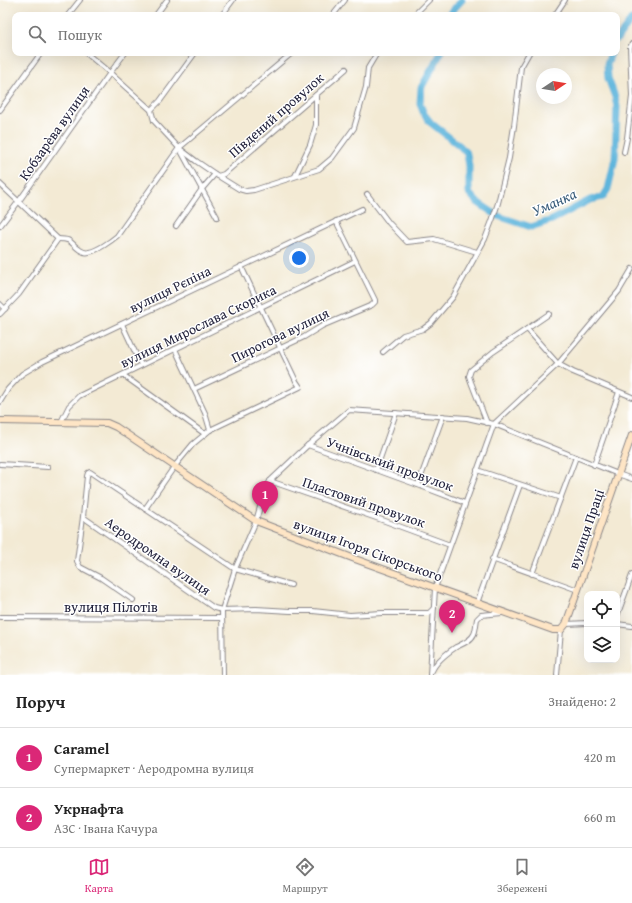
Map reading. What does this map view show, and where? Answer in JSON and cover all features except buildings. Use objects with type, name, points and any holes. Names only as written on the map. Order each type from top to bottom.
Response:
[{"type":"main road","name":"вулиця Ігоря Сікорського","points":[[0,421],[107,423],[116,427],[256,521],[354,559],[504,613],[553,630],[561,630]]},
{"type":"main road","name":"вулиця Праці","points":[[561,630],[566,624],[632,435]]},
{"type":"street","points":[[70,12],[80,0]]},
{"type":"street","points":[[158,12],[168,0]]},
{"type":"street","points":[[224,12],[233,0]]},
{"type":"street","points":[[335,12],[345,0]]},
{"type":"street","points":[[417,12],[429,0]]},
{"type":"street","points":[[557,12],[565,0]]},
{"type":"street","points":[[624,152],[632,96],[630,47],[632,44]]},
{"type":"street","points":[[0,110],[39,56]]},
{"type":"street","points":[[90,56],[152,110],[154,121],[179,148],[216,175],[239,189],[246,191],[254,190],[319,169],[332,158],[354,128],[366,87],[368,68],[375,56]]},
{"type":"street","name":"Кобзарèва вулиця","points":[[0,226],[123,56]]},
{"type":"street","points":[[152,110],[160,102],[193,56]]},
{"type":"street","points":[[0,184],[58,238],[66,239],[79,249],[85,252],[90,252],[108,243],[117,236],[179,148],[288,56]]},
{"type":"street","points":[[383,352],[403,335],[423,329],[431,323],[453,297],[485,238],[498,203],[514,126],[521,67],[527,56]]},
{"type":"street","name":"Південий провулок","points":[[176,226],[202,189],[216,175],[224,174],[346,69]]},
{"type":"street","points":[[295,176],[310,145],[316,125],[316,95]]},
{"type":"street","points":[[179,148],[217,217]]},
{"type":"street","points":[[367,194],[389,223],[407,242],[434,239],[477,252]]},
{"type":"street","name":"вулиця Рєпіна","points":[[0,402],[8,389],[22,374],[42,362],[362,209]]},
{"type":"street","points":[[336,221],[355,261]]},
{"type":"street","points":[[0,314],[19,294],[58,238]]},
{"type":"street","name":"Пирогова вулиця","points":[[194,389],[304,337],[322,326],[372,305],[375,300],[355,261]]},
{"type":"street","name":"вулиця Мирослава Скорика","points":[[61,422],[69,406],[79,396],[355,261]]},
{"type":"street","points":[[241,266],[300,387],[210,430],[193,444],[174,466],[145,509],[235,569],[291,585]]},
{"type":"street","points":[[430,675],[435,588],[494,424],[558,364],[619,291],[632,269]]},
{"type":"street","points":[[0,304],[6,309]]},
{"type":"street","points":[[487,423],[469,376],[471,370],[493,352],[549,314]]},
{"type":"street","points":[[122,324],[142,365]]},
{"type":"street","points":[[527,329],[558,364],[632,397]]},
{"type":"street","points":[[175,349],[205,413],[210,430]]},
{"type":"street","points":[[123,375],[205,434]]},
{"type":"street","points":[[594,465],[619,392]]},
{"type":"street","points":[[223,675],[222,610],[235,569],[256,521],[264,493],[270,481],[308,445],[350,410],[467,418],[494,424],[576,458],[632,479]]},
{"type":"street","points":[[376,470],[396,413]]},
{"type":"street","points":[[418,485],[443,416]]},
{"type":"street","name":"Учнівський провулок","points":[[308,445],[465,503]]},
{"type":"street","points":[[532,574],[576,458]]},
{"type":"street","points":[[0,464],[48,467]]},
{"type":"street","points":[[477,470],[561,498]]},
{"type":"street","name":"Аеродромна вулиця","points":[[133,600],[101,578],[80,567],[78,564],[77,561],[88,473],[90,472],[145,509]]},
{"type":"street","name":"Пластовий провулок","points":[[270,481],[385,520],[450,545]]},
{"type":"street","points":[[477,603],[520,485]]},
{"type":"street","name":"Аеродромна вулиця","points":[[83,517],[214,608],[222,610]]},
{"type":"street","points":[[492,559],[578,590]]},
{"type":"street","points":[[620,608],[632,575]]},
{"type":"street","points":[[222,610],[256,609],[313,611],[350,615],[429,613],[434,608]]},
{"type":"street","points":[[430,675],[434,666],[441,658],[469,640],[474,635],[477,619],[481,615],[504,613]]},
{"type":"street","name":"вулиця Пілотів","points":[[0,617],[222,618]]},
{"type":"street","points":[[566,624],[584,623]]},
{"type":"street","points":[[620,624],[632,626]]},
{"type":"street","points":[[557,675],[561,630]]},
{"type":"waterway","name":"Уманка","points":[[451,12],[462,0]]},
{"type":"waterway","name":"Уманка","points":[[620,35],[632,19]]},
{"type":"waterway","name":"Уманка","points":[[439,56],[421,88],[420,104],[424,114],[431,123],[460,146],[467,154],[469,166],[469,193],[477,202],[498,216],[531,227],[552,220],[590,200],[603,197],[608,189],[615,159],[617,107],[608,78],[607,64],[610,56]]},
{"type":"place","name":"Caramel","points":[[265,514]]},
{"type":"place","name":"Укрнафта","points":[[452,633]]}]
